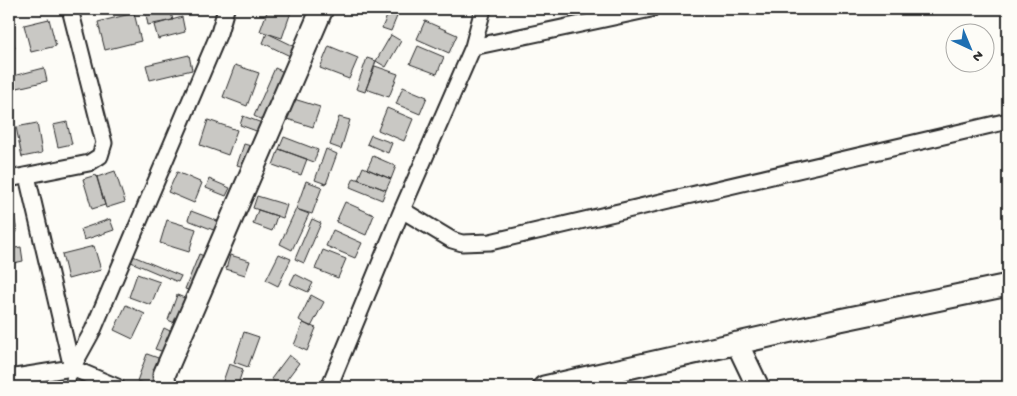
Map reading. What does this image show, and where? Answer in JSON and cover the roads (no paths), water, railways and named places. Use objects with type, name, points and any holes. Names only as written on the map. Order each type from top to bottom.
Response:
[{"type":"street","points":[[9,179],[89,163],[100,156],[104,143],[70,9]]},
{"type":"street","points":[[72,368],[96,321],[219,33],[226,9]]},
{"type":"street","points":[[165,387],[164,375],[322,9]]},
{"type":"street","points":[[328,387],[473,47],[483,9]]},
{"type":"street","points":[[473,47],[651,9]]},
{"type":"street","points":[[402,210],[452,240],[462,243],[490,242],[1008,121]]},
{"type":"street","points":[[27,176],[72,368]]},
{"type":"street","points":[[544,387],[737,343],[1008,286]]},
{"type":"street","points":[[737,343],[758,387]]},
{"type":"street","points":[[9,378],[72,368],[117,387]]},
{"type":"lane","points":[[70,387],[72,368]]}]
